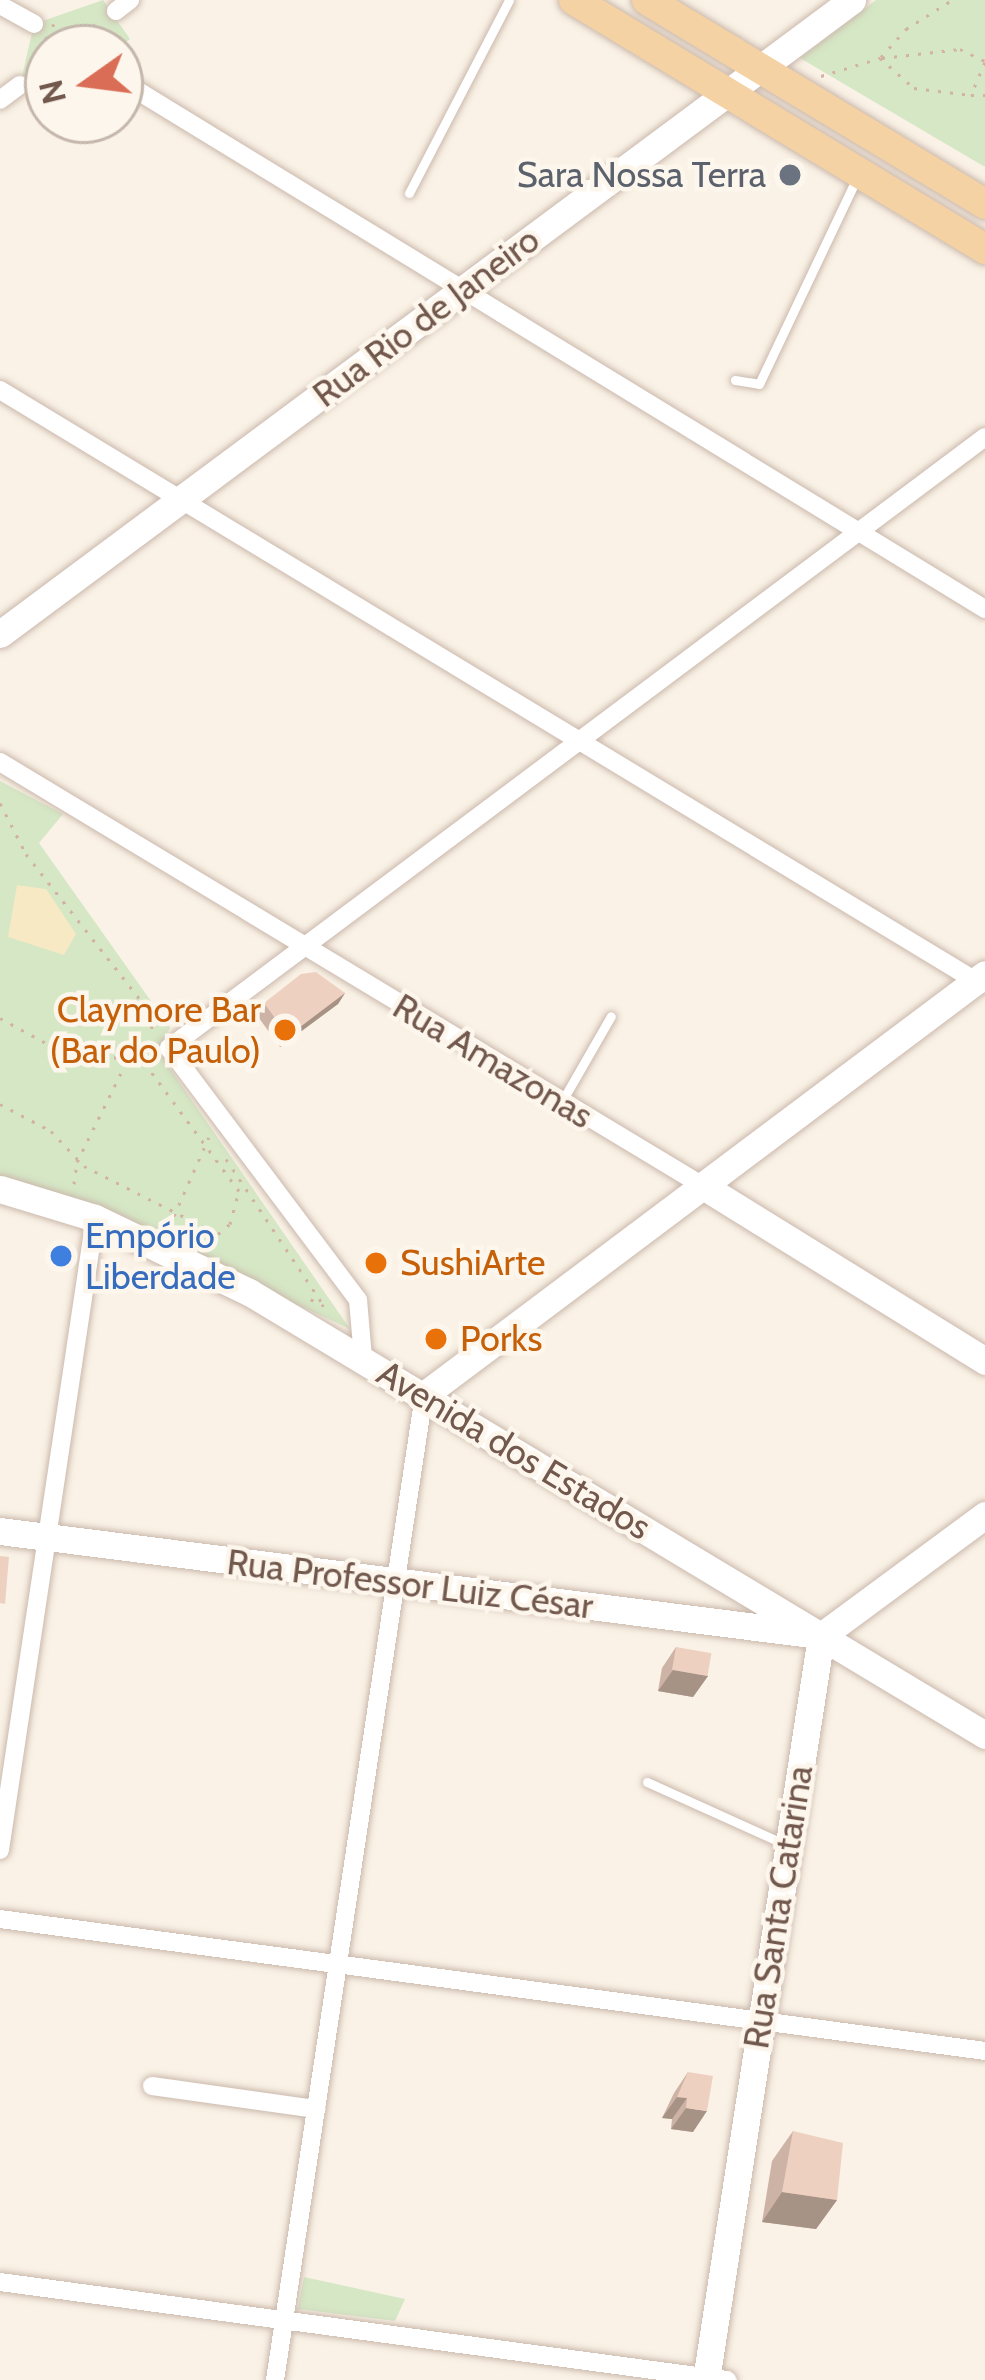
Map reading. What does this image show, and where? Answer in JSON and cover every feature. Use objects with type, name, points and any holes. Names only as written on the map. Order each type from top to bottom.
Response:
[{"type":"main road","points":[[574,0],[985,249]]},
{"type":"main road","points":[[647,0],[985,204]]},
{"type":"street","name":"Rua Rio de Janeiro","points":[[0,634],[852,0]]},
{"type":"street","points":[[0,4],[34,24]]},
{"type":"street","points":[[0,100],[20,86]]},
{"type":"street","points":[[144,95],[985,609]]},
{"type":"street","points":[[0,390],[576,743],[982,980],[424,1395],[275,2380]]},
{"type":"street","points":[[304,946],[985,437]]},
{"type":"street","name":"Rua Amazonas","points":[[0,762],[985,1360]]},
{"type":"street","name":"Avenida dos Estados","points":[[304,946],[169,1048],[358,1300],[363,1358],[985,1736]]},
{"type":"street","points":[[0,1189],[95,1218],[363,1358]]},
{"type":"street","points":[[0,1850],[51,1537],[95,1218]]},
{"type":"street","points":[[820,1636],[985,1515]]},
{"type":"street","name":"Rua Professor Luiz César","points":[[0,1531],[820,1636]]},
{"type":"street","name":"Rua Santa Catarina","points":[[713,2379],[760,2021],[820,1636]]},
{"type":"street","points":[[0,1919],[985,2051]]},
{"type":"street","points":[[152,2086],[316,2109]]},
{"type":"street","points":[[0,2282],[713,2379]]},
{"type":"lane","points":[[409,193],[509,0]]},
{"type":"lane","points":[[735,380],[759,384],[860,173]]},
{"type":"lane","points":[[560,1103],[610,1016]]},
{"type":"lane","points":[[646,1782],[787,1845]]},
{"type":"path","points":[[880,58],[906,28],[952,0]]},
{"type":"path","points":[[97,24],[123,5]]},
{"type":"path","points":[[800,92],[880,58],[961,49],[985,61],[971,95]]},
{"type":"path","points":[[880,58],[914,88],[985,95]]},
{"type":"path","points":[[0,803],[26,854],[143,1003],[157,1029],[144,1062]]},
{"type":"path","points":[[0,1018],[56,1048],[126,1063],[144,1062]]},
{"type":"path","points":[[0,1104],[51,1131],[77,1162],[210,1234],[234,1216],[239,1191],[144,1062]]},
{"type":"path","points":[[95,1218],[73,1196],[77,1162],[126,1063]]},
{"type":"path","points":[[187,1238],[168,1230],[210,1136],[324,1306],[304,1296]]},
{"type":"green space","points":[[103,0],[120,24],[34,24]]},
{"type":"green space","points":[[876,0],[985,0],[985,167],[800,58]]},
{"type":"green space","points":[[0,781],[63,814],[39,843],[170,1028],[159,1047],[164,1060],[350,1329],[75,1203],[0,1181]]},
{"type":"green space","points":[[304,2277],[405,2299],[395,2321],[298,2309]]},
{"type":"sand","points":[[17,885],[46,889],[76,934],[64,955],[8,937]]},
{"type":"building","name":"Claymore Bar (Bar do Paulo)","points":[[316,972],[345,993],[288,1036],[264,1003],[301,974]]},
{"type":"building","points":[[0,1556],[9,1557],[5,1604],[0,1603]]},
{"type":"building","points":[[676,1647],[711,1653],[707,1676],[672,1670]]},
{"type":"building","points":[[688,2072],[713,2076],[707,2111],[686,2108],[687,2098],[677,2097]]},
{"type":"building","points":[[793,2131],[843,2143],[837,2200],[782,2192]]},
{"type":"place","name":"Sara Nossa Terra","points":[[790,175]]},
{"type":"place","name":"Claymore Bar (Bar do Paulo)","points":[[285,1030]]},
{"type":"place","name":"Empório Liberdade","points":[[61,1256]]},
{"type":"place","name":"SushiArte","points":[[376,1263]]},
{"type":"place","name":"Porks","points":[[436,1339]]}]
